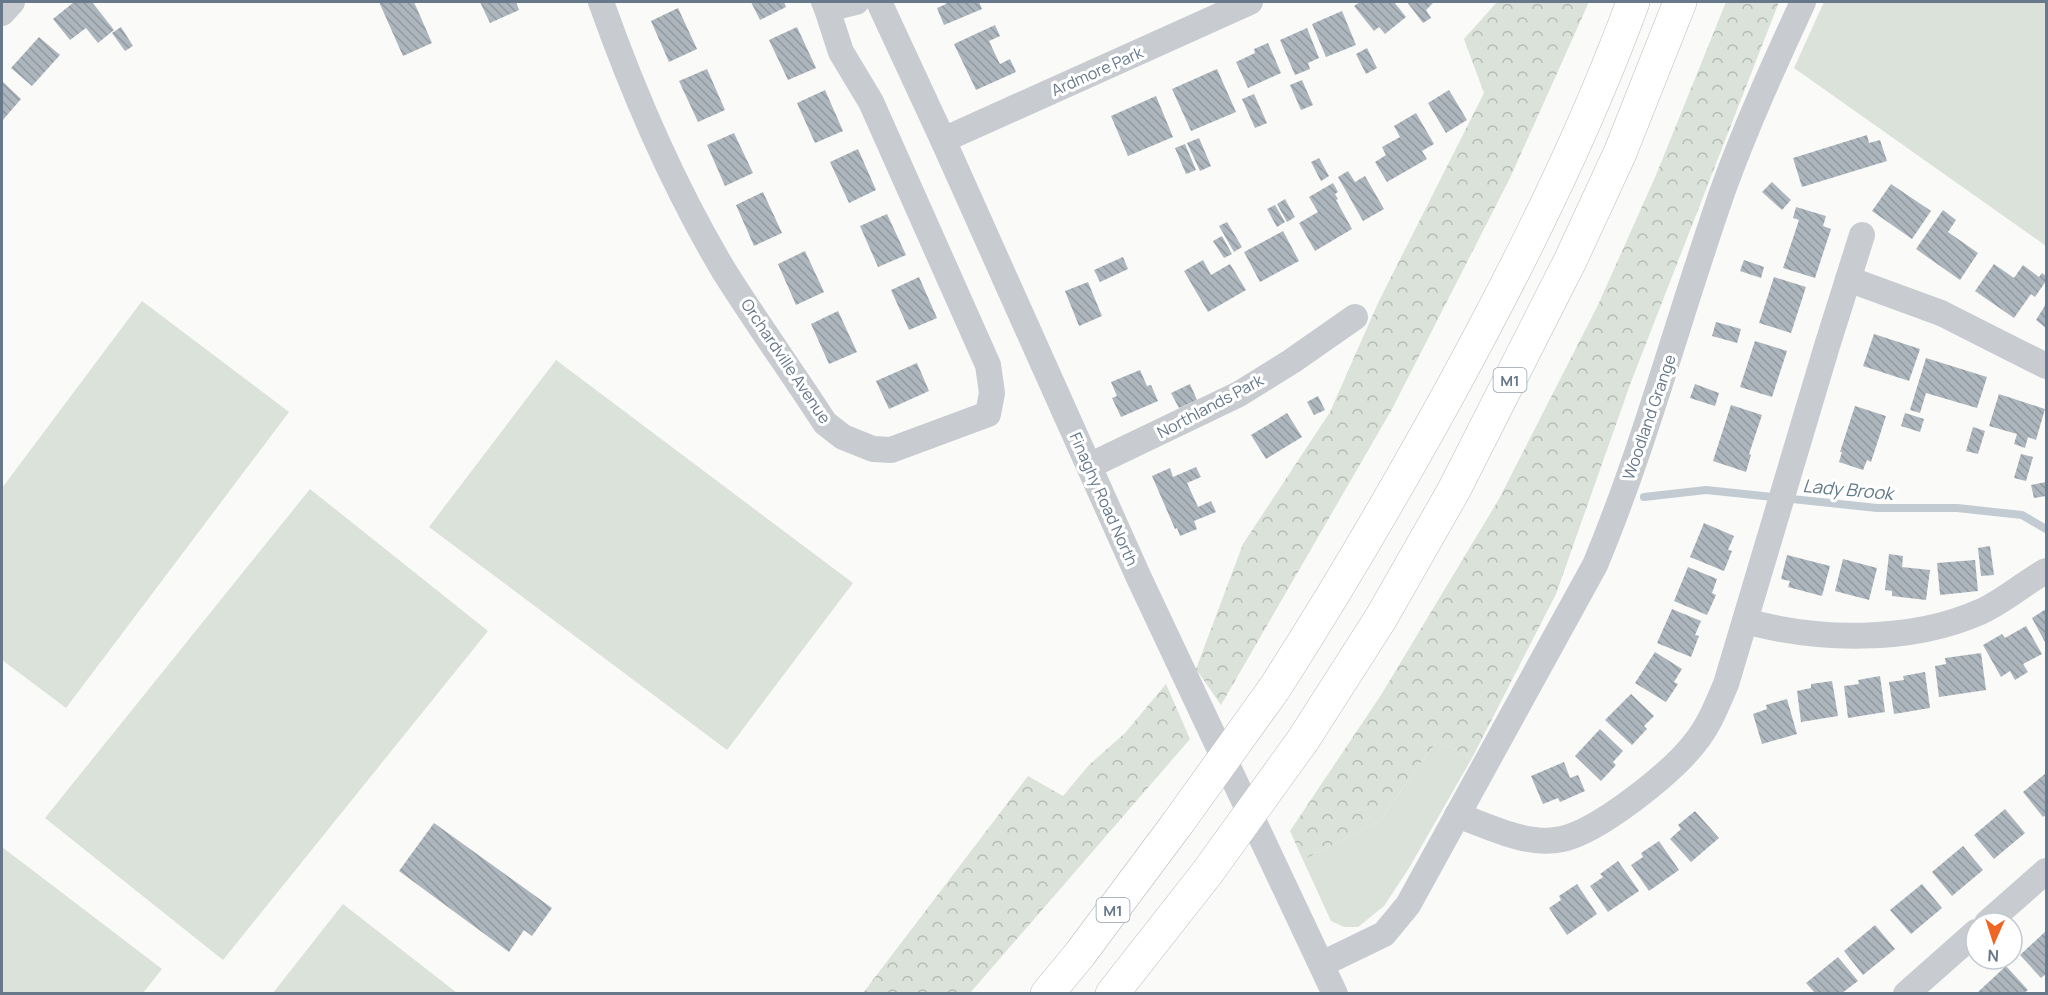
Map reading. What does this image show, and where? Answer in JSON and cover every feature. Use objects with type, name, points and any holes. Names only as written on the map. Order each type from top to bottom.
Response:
[{"type":"highway","name":"M1","points":[[1047,993],[1080,954],[1177,824],[1274,689],[1335,595],[1393,495],[1531,238],[1570,153],[1633,2]]},
{"type":"highway","name":"M1","points":[[1112,993],[1207,873],[1303,740],[1381,618],[1464,470],[1571,259],[1620,153],[1680,2]]},
{"type":"street","name":"Orchardville Avenue","points":[[601,2],[638,99],[692,211],[724,270],[825,423],[843,437],[873,449],[891,450],[988,414],[992,393],[988,365],[871,102],[841,52],[825,4]]},
{"type":"street","name":"Orchardville Avenue","points":[[825,4],[836,7],[856,2]]},
{"type":"street","name":"Finaghy Road North","points":[[879,2],[1139,578],[1335,993]]},
{"type":"street","name":"Ardmore Park","points":[[943,140],[1250,2]]},
{"type":"street","name":"Woodland Grange","points":[[1322,964],[1384,934],[1408,905],[1595,565],[1660,386],[1724,189],[1767,81],[1803,2]]},
{"type":"street","points":[[1457,815],[1535,840],[1562,840],[1598,825],[1659,779],[1694,745],[1710,720],[1726,684],[1862,235]]},
{"type":"street","points":[[1848,279],[1941,313],[2046,366]]},
{"type":"street","name":"Northlands Park","points":[[1089,466],[1239,394],[1354,317]]},
{"type":"street","points":[[1745,621],[1774,629],[1825,634],[1875,635],[1912,632],[1955,621],[1982,611],[2046,571]]},
{"type":"street","points":[[2000,911],[2046,871]]},
{"type":"street","points":[[1906,993],[1964,942]]},
{"type":"green space","points":[[1497,2],[1589,2],[1510,178],[1392,409],[1221,705],[1196,669],[1243,544],[1330,412],[1378,303],[1484,93],[1464,39]]},
{"type":"green space","points":[[1726,2],[1779,2],[1631,382],[1556,594],[1472,758],[1437,741],[1379,821],[1303,860],[1290,831],[1381,695],[1499,499],[1598,305],[1656,175]]},
{"type":"green space","points":[[1824,2],[2046,2],[2046,246],[1794,68]]},
{"type":"green space","points":[[142,301],[289,412],[66,708],[2,660],[2,488]]},
{"type":"green space","points":[[556,360],[853,583],[727,750],[429,527]]},
{"type":"green space","points":[[310,489],[488,631],[223,960],[45,818]]},
{"type":"green space","points":[[1166,684],[1190,739],[970,993],[863,993],[1028,776],[1063,796],[1089,765],[1125,733]]},
{"type":"green space","points":[[1437,741],[1472,758],[1409,868],[1384,906],[1358,927],[1344,927],[1331,921],[1303,860],[1379,821]]},
{"type":"green space","points":[[2,847],[162,969],[143,993],[2,993]]},
{"type":"green space","points":[[343,904],[457,993],[273,993]]},
{"type":"building","points":[[74,2],[92,2],[114,30],[98,43],[86,28],[70,40],[53,19]]},
{"type":"building","points":[[379,2],[414,2],[432,43],[403,56]]},
{"type":"building","points":[[480,2],[516,2],[519,10],[490,23]]},
{"type":"building","points":[[751,2],[784,2],[786,7],[760,20]]},
{"type":"building","points":[[945,2],[979,2],[982,9],[944,25],[937,8],[946,4]]},
{"type":"building","points":[[1360,2],[1394,2],[1406,17],[1385,34],[1379,27],[1374,31],[1354,6]]},
{"type":"building","points":[[1407,2],[1434,2],[1426,10],[1431,18],[1423,23]]},
{"type":"building","points":[[678,8],[697,49],[669,62],[651,21]]},
{"type":"building","points":[[1342,11],[1356,45],[1326,57],[1312,24]]},
{"type":"building","points":[[995,25],[1000,36],[989,41],[1000,64],[1010,59],[1016,72],[976,90],[954,44]]},
{"type":"building","points":[[121,27],[133,46],[125,51],[112,33]]},
{"type":"building","points":[[797,27],[816,68],[788,80],[769,40]]},
{"type":"building","points":[[1307,28],[1319,58],[1308,63],[1310,69],[1295,75],[1280,40]]},
{"type":"building","points":[[39,37],[60,55],[32,86],[11,68]]},
{"type":"building","points":[[1268,43],[1281,73],[1248,88],[1236,62],[1255,53],[1254,49]]},
{"type":"building","points":[[1367,48],[1377,68],[1366,74],[1356,54]]},
{"type":"building","points":[[707,69],[725,110],[698,122],[679,81]]},
{"type":"building","points":[[1217,69],[1236,112],[1191,131],[1172,89]]},
{"type":"building","points":[[1302,80],[1313,105],[1301,110],[1290,85]]},
{"type":"building","points":[[2,81],[21,99],[2,121]]},
{"type":"building","points":[[825,90],[843,131],[815,143],[797,103]]},
{"type":"building","points":[[1449,90],[1467,120],[1446,133],[1428,103]]},
{"type":"building","points":[[1254,94],[1267,123],[1255,128],[1242,99]]},
{"type":"building","points":[[1156,96],[1173,137],[1128,156],[1111,116]]},
{"type":"building","points":[[1416,113],[1434,144],[1422,151],[1427,159],[1387,182],[1375,162],[1386,155],[1382,147],[1400,137],[1394,126]]},
{"type":"building","points":[[734,133],[753,173],[725,186],[707,145]]},
{"type":"building","points":[[1867,135],[1869,143],[1880,140],[1887,161],[1802,187],[1793,158]]},
{"type":"building","points":[[1199,138],[1211,166],[1200,171],[1187,143]]},
{"type":"building","points":[[1185,144],[1196,170],[1186,174],[1175,148]]},
{"type":"building","points":[[858,149],[876,190],[849,203],[830,162]]},
{"type":"building","points":[[1319,158],[1329,176],[1321,181],[1311,162]]},
{"type":"building","points":[[1348,171],[1355,182],[1365,176],[1384,209],[1363,221],[1338,177]]},
{"type":"building","points":[[1772,182],[1791,200],[1782,210],[1762,192]]},
{"type":"building","points":[[1333,183],[1338,192],[1335,194],[1338,199],[1336,200],[1352,229],[1315,251],[1299,223],[1318,212],[1309,197]]},
{"type":"building","points":[[1891,184],[1931,211],[1912,239],[1872,211]]},
{"type":"building","points":[[763,192],[782,233],[754,246],[736,205]]},
{"type":"building","points":[[1285,199],[1295,217],[1287,222],[1277,204]]},
{"type":"building","points":[[1275,205],[1285,222],[1277,227],[1267,209]]},
{"type":"building","points":[[1796,207],[1826,216],[1823,226],[1831,229],[1815,278],[1783,268],[1799,220],[1793,218]]},
{"type":"building","points":[[1943,210],[1956,220],[1948,232],[1978,253],[1960,280],[1916,249]]},
{"type":"building","points":[[887,214],[906,255],[878,267],[860,226]]},
{"type":"building","points":[[1227,222],[1242,247],[1234,252],[1219,226]]},
{"type":"building","points":[[1283,231],[1299,261],[1260,282],[1244,252]]},
{"type":"building","points":[[1222,236],[1232,254],[1224,258],[1213,241]]},
{"type":"building","points":[[805,251],[824,292],[796,305],[778,264]]},
{"type":"building","points":[[1123,257],[1128,269],[1100,282],[1094,270]]},
{"type":"building","points":[[1203,260],[1211,275],[1230,264],[1246,290],[1208,312],[1184,271]]},
{"type":"building","points":[[1744,260],[1764,267],[1761,278],[1740,271]]},
{"type":"building","points":[[1994,264],[2014,278],[2023,265],[2039,277],[2042,273],[2046,276],[2046,281],[2035,297],[2031,294],[2014,318],[1975,291]]},
{"type":"building","points":[[919,277],[937,318],[909,330],[891,290]]},
{"type":"building","points":[[1774,277],[1806,287],[1791,333],[1759,323]]},
{"type":"building","points":[[1088,282],[1102,316],[1079,326],[1065,291]]},
{"type":"building","points":[[2046,304],[2046,328],[2036,320]]},
{"type":"building","points":[[838,311],[857,352],[829,364],[811,324]]},
{"type":"building","points":[[1716,322],[1741,329],[1737,343],[1712,336]]},
{"type":"building","points":[[1874,334],[1920,349],[1909,381],[1863,366]]},
{"type":"building","points":[[1755,341],[1787,351],[1772,397],[1740,387]]},
{"type":"building","points":[[1926,358],[1987,377],[1977,408],[1926,393],[1920,413],[1910,410]]},
{"type":"building","points":[[917,363],[929,391],[889,409],[876,381]]},
{"type":"building","points":[[1140,370],[1147,386],[1151,385],[1158,401],[1121,417],[1112,398],[1117,396],[1111,382]]},
{"type":"building","points":[[1190,384],[1197,400],[1179,408],[1171,393]]},
{"type":"building","points":[[1695,384],[1719,393],[1715,406],[1690,398]]},
{"type":"building","points":[[1999,394],[2045,409],[2036,440],[2028,437],[2025,448],[2014,444],[2017,434],[1989,426]]},
{"type":"building","points":[[1318,396],[1325,410],[1314,415],[1307,402]]},
{"type":"building","points":[[1731,405],[1762,415],[1749,454],[1751,455],[1746,472],[1713,461]]},
{"type":"building","points":[[1855,406],[1886,416],[1871,462],[1867,460],[1863,470],[1839,462]]},
{"type":"building","points":[[1287,413],[1302,437],[1266,459],[1251,435]]},
{"type":"building","points":[[1905,413],[1924,419],[1920,432],[1901,426]]},
{"type":"building","points":[[1973,427],[1985,431],[1978,454],[1966,451]]},
{"type":"building","points":[[2021,454],[2033,457],[2026,481],[2014,478]]},
{"type":"building","points":[[1196,467],[1201,477],[1187,483],[1198,507],[1211,501],[1216,512],[1194,521],[1197,529],[1180,536],[1152,476],[1170,468],[1173,477]]},
{"type":"building","points":[[2046,482],[2046,496],[2034,498],[2031,485]]},
{"type":"building","points":[[1704,523],[1734,536],[1728,550],[1732,551],[1724,571],[1690,557]]},
{"type":"building","points":[[1990,546],[1994,575],[1981,576],[1978,548]]},
{"type":"building","points":[[1889,554],[1903,556],[1902,567],[1930,570],[1926,600],[1892,596],[1892,591],[1885,590]]},
{"type":"building","points":[[1787,555],[1830,566],[1822,596],[1788,587],[1790,581],[1781,579]]},
{"type":"building","points":[[1843,559],[1877,568],[1869,600],[1835,591]]},
{"type":"building","points":[[1975,560],[1978,591],[1940,595],[1937,563]]},
{"type":"building","points":[[1688,567],[1717,579],[1712,593],[1716,595],[1707,615],[1674,601]]},
{"type":"building","points":[[1672,609],[1701,621],[1695,635],[1699,636],[1691,657],[1657,643]]},
{"type":"building","points":[[2046,609],[2046,644],[2032,618]]},
{"type":"building","points":[[2026,626],[2042,654],[2023,664],[2028,672],[2015,680],[2010,671],[2001,677],[1983,645],[2002,634],[2005,638]]},
{"type":"building","points":[[1655,652],[1682,669],[1674,682],[1678,684],[1666,702],[1635,683]]},
{"type":"building","points":[[1981,653],[1986,690],[1939,697],[1935,666],[1946,664],[1945,658]]},
{"type":"building","points":[[1925,672],[1930,708],[1894,714],[1889,682],[1904,680],[1903,676]]},
{"type":"building","points":[[1880,676],[1885,712],[1848,718],[1844,686],[1859,684],[1858,680]]},
{"type":"building","points":[[1832,681],[1838,716],[1801,722],[1797,691],[1811,688],[1811,684]]},
{"type":"building","points":[[1631,694],[1654,716],[1644,726],[1647,729],[1632,745],[1605,720]]},
{"type":"building","points":[[1787,699],[1797,734],[1762,744],[1753,714],[1767,709],[1766,705]]},
{"type":"building","points":[[1600,729],[1623,751],[1613,762],[1616,765],[1601,781],[1575,756]]},
{"type":"building","points":[[1564,762],[1570,778],[1578,775],[1585,791],[1560,802],[1558,798],[1543,804],[1531,776]]},
{"type":"building","points":[[2046,773],[2046,815],[2043,817],[2023,792]]},
{"type":"building","points":[[2005,809],[2025,833],[1994,859],[1974,835]]},
{"type":"building","points":[[1695,811],[1719,838],[1691,862],[1670,839],[1681,829],[1678,825]]},
{"type":"building","points":[[434,823],[552,908],[532,936],[524,930],[509,952],[399,871]]},
{"type":"building","points":[[1659,841],[1679,870],[1649,891],[1631,865],[1643,857],[1641,853]]},
{"type":"building","points":[[1963,846],[1983,870],[1952,896],[1932,872]]},
{"type":"building","points":[[1618,861],[1639,891],[1608,912],[1590,886],[1603,877],[1600,874]]},
{"type":"building","points":[[1577,884],[1597,914],[1567,935],[1549,908],[1561,900],[1559,896]]},
{"type":"building","points":[[1922,884],[1942,908],[1911,934],[1890,910]]},
{"type":"building","points":[[1875,925],[1895,949],[1863,975],[1844,951]]},
{"type":"building","points":[[2046,931],[2046,974],[2041,978],[2024,959],[2024,951]]},
{"type":"building","points":[[1838,957],[1858,981],[1842,993],[1815,993],[1806,983]]},
{"type":"building","points":[[2001,971],[2011,971],[2028,990],[2024,993],[1978,992]]},
{"type":"waterway","name":"Lady Brook","points":[[1644,497],[1706,490],[1877,508],[1957,508],[2022,515],[2046,529]]}]
